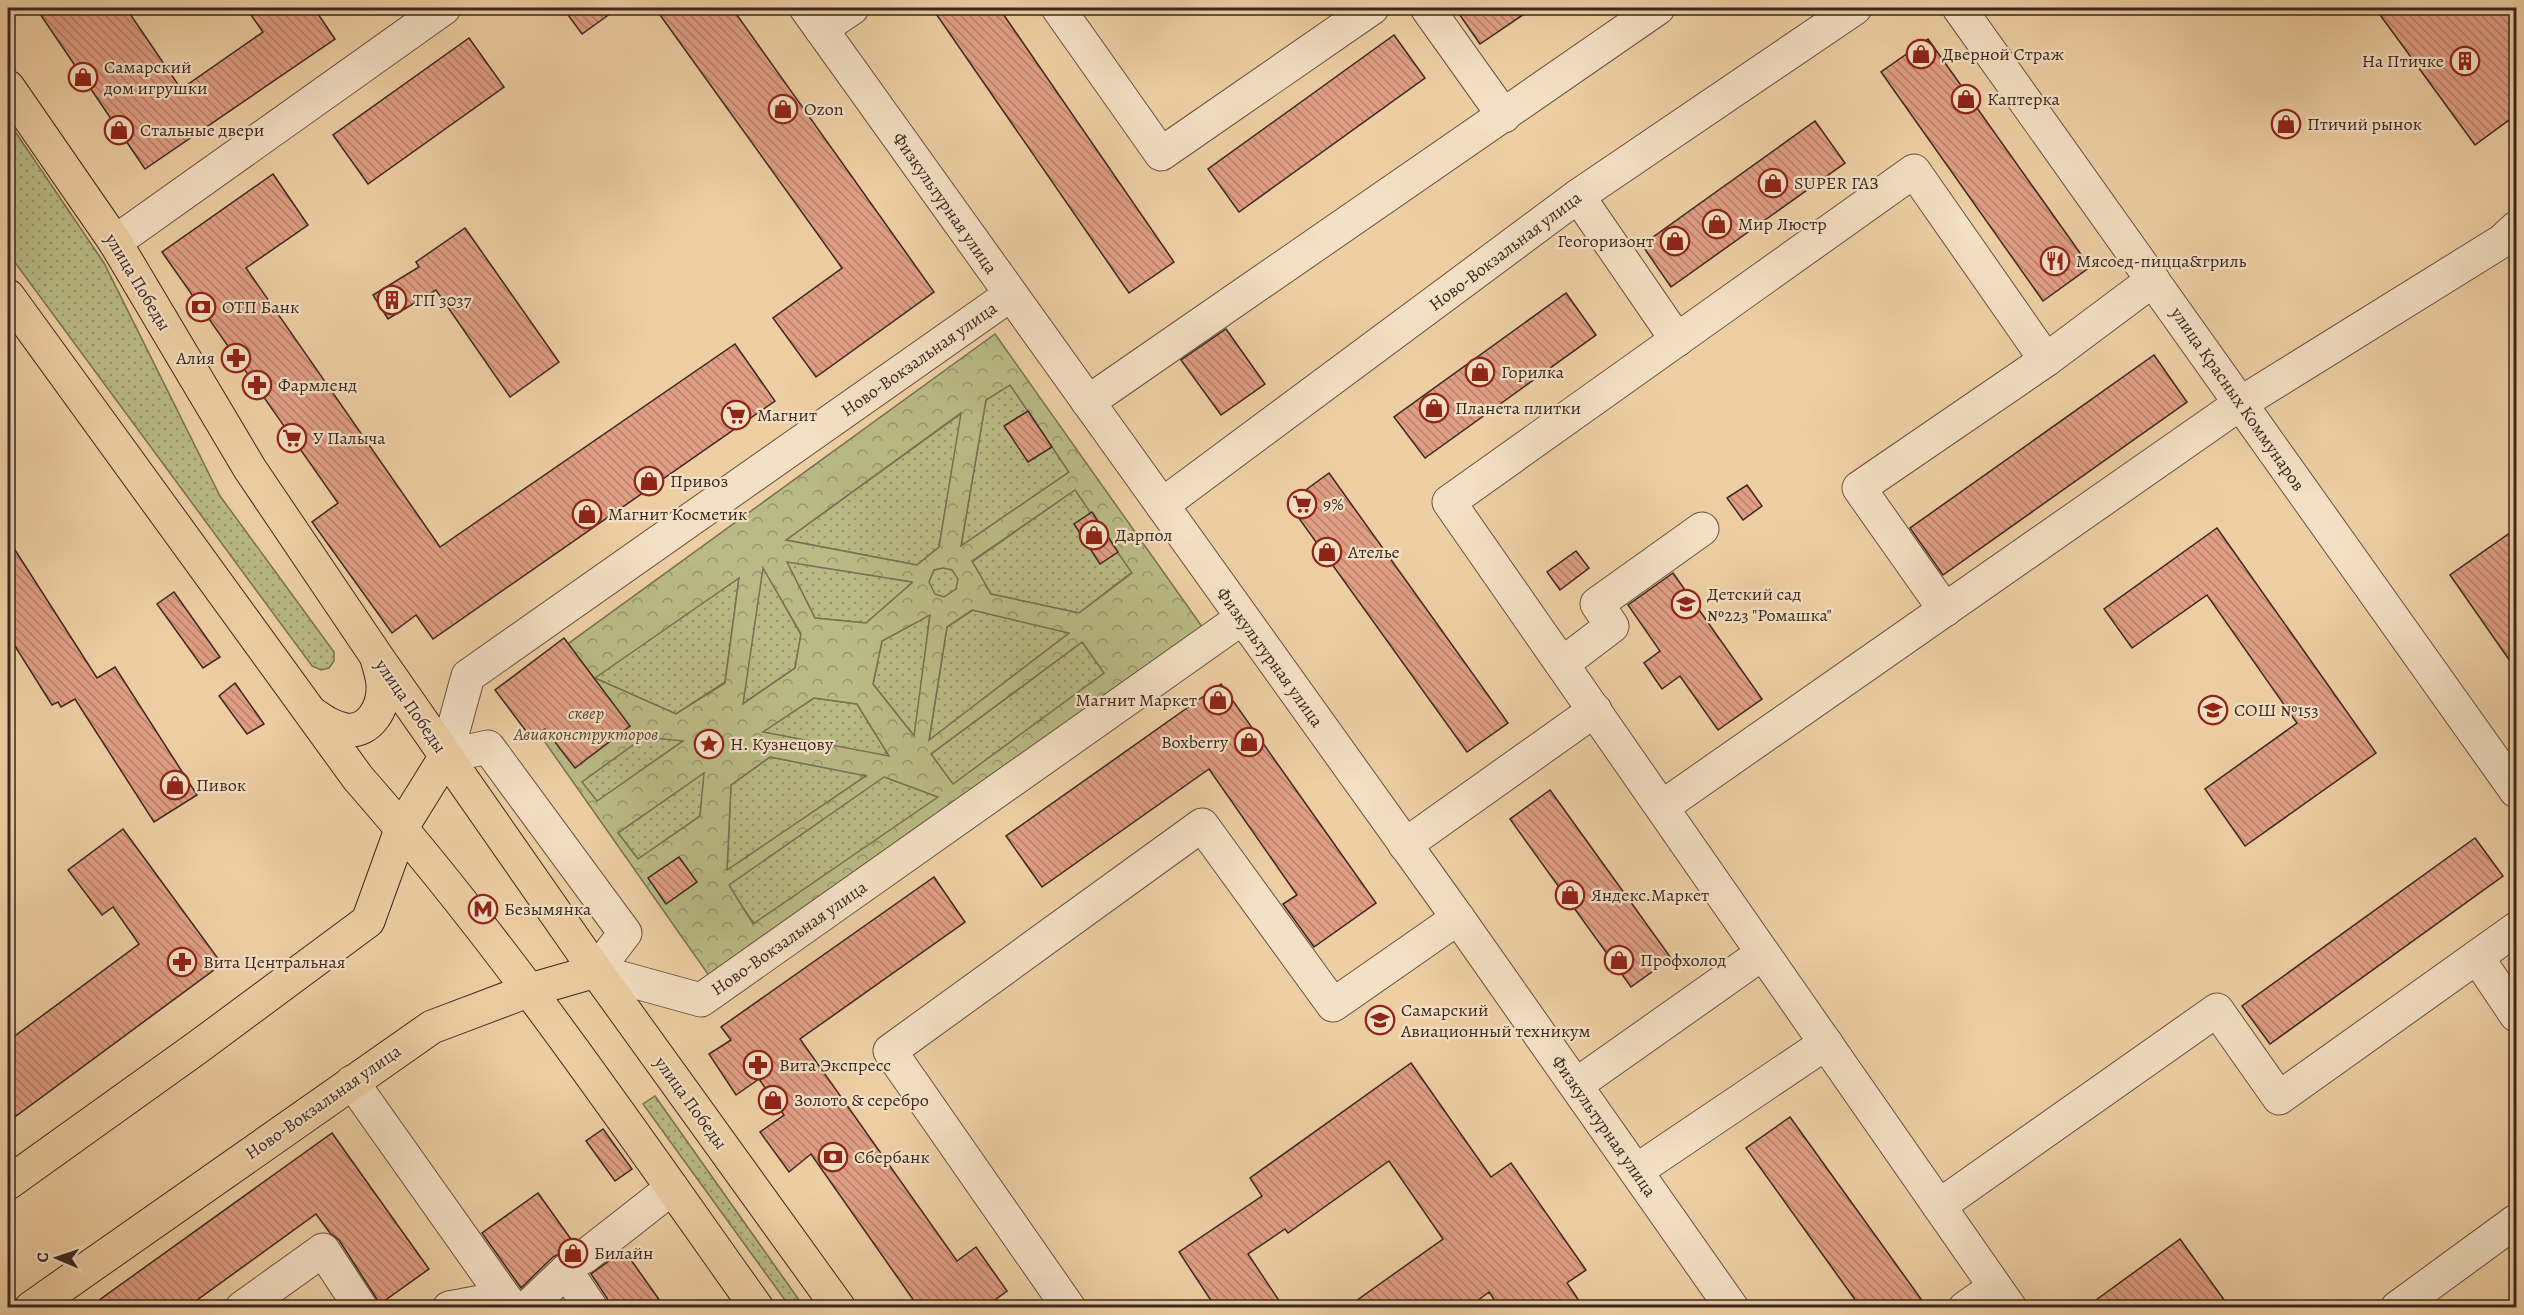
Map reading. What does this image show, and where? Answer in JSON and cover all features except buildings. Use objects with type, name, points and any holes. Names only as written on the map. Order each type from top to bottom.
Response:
[{"type":"main road","name":"улица Победы","points":[[8,87],[115,242],[250,469],[377,657],[596,971],[839,1308]]},
{"type":"main road","points":[[10,304],[358,778],[402,827],[530,990],[757,1308]]},
{"type":"main road","points":[[311,713],[331,726],[349,731],[367,725],[380,709],[383,686],[377,657]]},
{"type":"main road","name":"Ново-Вокзальная улица","points":[[8,1183],[198,1047],[368,921],[402,827],[446,756]]},
{"type":"main road","name":"Ново-Вокзальная улица","points":[[31,1308],[432,1027],[530,990],[596,971]]},
{"type":"street","points":[[115,242],[444,8]]},
{"type":"street","points":[[813,18],[852,8]]},
{"type":"street","points":[[1058,8],[1161,154],[1334,18],[1372,8]]},
{"type":"street","points":[[1427,8],[1504,116]]},
{"type":"street","points":[[1088,402],[1658,8]]},
{"type":"street","name":"Ново-Вокзальная улица","points":[[1162,505],[1578,196],[1855,8]]},
{"type":"street","name":"улица Красных Коммунаров","points":[[1959,8],[2517,791]]},
{"type":"street","name":"Физкультурная улица","points":[[813,18],[1458,918],[1732,1308]]},
{"type":"street","points":[[1965,1308],[2003,1297],[1449,502],[1914,171],[2046,360]]},
{"type":"street","points":[[1578,196],[1677,340]]},
{"type":"street","points":[[1662,807],[2241,403],[2502,241],[2517,228]]},
{"type":"street","points":[[1945,610],[1859,488],[2046,360],[2153,280]]},
{"type":"street","name":"Ново-Вокзальная улица","points":[[446,756],[468,676],[1010,295]]},
{"type":"street","points":[[1562,664],[1612,626],[1597,604],[1702,529]]},
{"type":"street","name":"Ново-Вокзальная улица","points":[[596,971],[701,1000],[1242,618]]},
{"type":"street","points":[[1405,845],[1594,710]]},
{"type":"street","points":[[446,756],[488,747],[625,933],[596,971]]},
{"type":"street","points":[[1069,1307],[890,1051],[1202,825],[1333,1005],[1458,918]]},
{"type":"street","points":[[1939,1206],[2217,1011],[2279,1098],[2517,929]]},
{"type":"street","points":[[1576,1085],[1763,953]]},
{"type":"street","points":[[2477,957],[2517,1015]]},
{"type":"street","points":[[1636,1171],[1826,1043]]},
{"type":"street","points":[[352,1082],[516,1306]]},
{"type":"street","points":[[449,1308],[486,1301],[516,1306],[574,1265],[672,1188]]},
{"type":"street","points":[[2397,1308],[2517,1221]]},
{"type":"street","points":[[242,1308],[323,1250],[361,1308]]},
{"type":"street","points":[[574,1265],[591,1308]]},
{"type":"green space","points":[[8,121],[104,263],[220,496],[334,652],[334,661],[329,668],[321,670],[312,666],[8,253]]},
{"type":"green space","name":"сквер Авиаконструкторов","points":[[995,334],[1203,628],[710,977],[507,688]],"holes":[[[1010,385],[1069,472],[961,546],[986,400]],[[961,413],[939,547],[917,565],[786,540]],[[1075,490],[1132,573],[1079,613],[991,594],[972,561]],[[787,562],[912,582],[866,623],[815,618]],[[763,568],[801,634],[795,668],[743,704]],[[943,568],[952,570],[958,579],[956,589],[944,597],[935,594],[929,582],[934,570]],[[739,578],[725,683],[676,714],[595,678]],[[972,610],[1069,633],[929,740],[947,627]],[[930,615],[914,736],[873,684],[882,641]],[[1082,642],[1104,673],[953,784],[931,754]],[[814,698],[857,704],[889,756],[763,732]],[[644,737],[683,741],[597,801],[582,782]],[[770,757],[866,776],[727,870],[731,785]],[[704,773],[700,816],[638,859],[618,833]],[[884,777],[938,797],[753,924],[729,885]]]},
{"type":"green space","points":[[1010,384],[1069,472],[961,546],[986,400]]},
{"type":"green space","points":[[962,413],[939,547],[917,565],[786,540]]},
{"type":"green space","points":[[1076,489],[1132,572],[1079,613],[991,594],[972,562]]},
{"type":"green space","points":[[786,561],[913,582],[866,623],[815,618]]},
{"type":"green space","points":[[763,567],[801,635],[795,668],[742,704]]},
{"type":"green space","points":[[943,567],[953,572],[958,582],[953,592],[943,597],[933,592],[928,582],[933,572]]},
{"type":"green space","points":[[739,578],[725,682],[676,714],[594,678]]},
{"type":"green space","points":[[973,610],[1070,633],[929,741],[947,627]]},
{"type":"green space","points":[[930,614],[915,737],[873,684],[882,641]]},
{"type":"green space","points":[[1082,642],[1105,673],[953,785],[931,754]]},
{"type":"green space","points":[[814,698],[857,704],[890,757],[762,732]]},
{"type":"green space","points":[[644,737],[684,740],[597,802],[581,782]]},
{"type":"green space","points":[[770,757],[867,775],[727,871],[731,785]]},
{"type":"green space","points":[[705,772],[700,816],[638,859],[618,833]]},
{"type":"green space","points":[[884,776],[939,797],[754,924],[728,885]]},
{"type":"green space","points":[[655,1096],[804,1307],[790,1307],[643,1104]]},
{"type":"place","name":"Дверной Страж","points":[[1921,54]]},
{"type":"place","name":"На Птичке","points":[[2465,61]]},
{"type":"place","name":"Самарский дом игрушки","points":[[83,77]]},
{"type":"place","name":"Каптерка","points":[[1966,99]]},
{"type":"place","name":"Ozon","points":[[783,109]]},
{"type":"place","name":"Птичий рынок","points":[[2286,124]]},
{"type":"place","name":"Стальные двери","points":[[119,130]]},
{"type":"place","name":"SUPER ГАЗ","points":[[1773,183]]},
{"type":"place","name":"Мир Люстр","points":[[1717,224]]},
{"type":"place","name":"Геогоризонт","points":[[1675,241]]},
{"type":"place","name":"Мясоед-пицца&гриль","points":[[2055,261]]},
{"type":"place","name":"ТП 3037","points":[[392,300]]},
{"type":"place","name":"ОТП Банк","points":[[201,307]]},
{"type":"place","name":"Алия","points":[[236,358]]},
{"type":"place","name":"Горилка","points":[[1480,372]]},
{"type":"place","name":"Фармленд","points":[[257,385]]},
{"type":"place","name":"Планета плитки","points":[[1434,408]]},
{"type":"place","name":"Магнит","points":[[736,415]]},
{"type":"place","name":"У Палыча","points":[[292,438]]},
{"type":"place","name":"Привоз","points":[[649,481]]},
{"type":"place","name":"9%","points":[[1302,504]]},
{"type":"place","name":"Магнит Косметик","points":[[587,514]]},
{"type":"place","name":"Дарпол","points":[[1094,535]]},
{"type":"place","name":"Ателье","points":[[1327,552]]},
{"type":"place","name":"Детский сад №223 \"Ромашка\"","points":[[1686,604]]},
{"type":"place","name":"Магнит Маркет","points":[[1218,700]]},
{"type":"place","name":"СОШ №153","points":[[2213,710]]},
{"type":"place","name":"Boxberry","points":[[1249,742]]},
{"type":"place","name":"Н. Кузнецову","points":[[709,744]]},
{"type":"place","name":"Пивок","points":[[175,785]]},
{"type":"place","name":"Яндекс.Маркет","points":[[1570,895]]},
{"type":"place","name":"Безымянка","points":[[483,909]]},
{"type":"place","name":"Профхолод","points":[[1619,960]]},
{"type":"place","name":"Вита Центральная","points":[[182,962]]},
{"type":"place","name":"Самарский Авиационный техникум","points":[[1380,1020]]},
{"type":"place","name":"Вита Экспресс","points":[[758,1065]]},
{"type":"place","name":"Золото & серебро","points":[[773,1100]]},
{"type":"place","name":"Сбербанк","points":[[833,1157]]},
{"type":"place","name":"Билайн","points":[[573,1253]]}]
